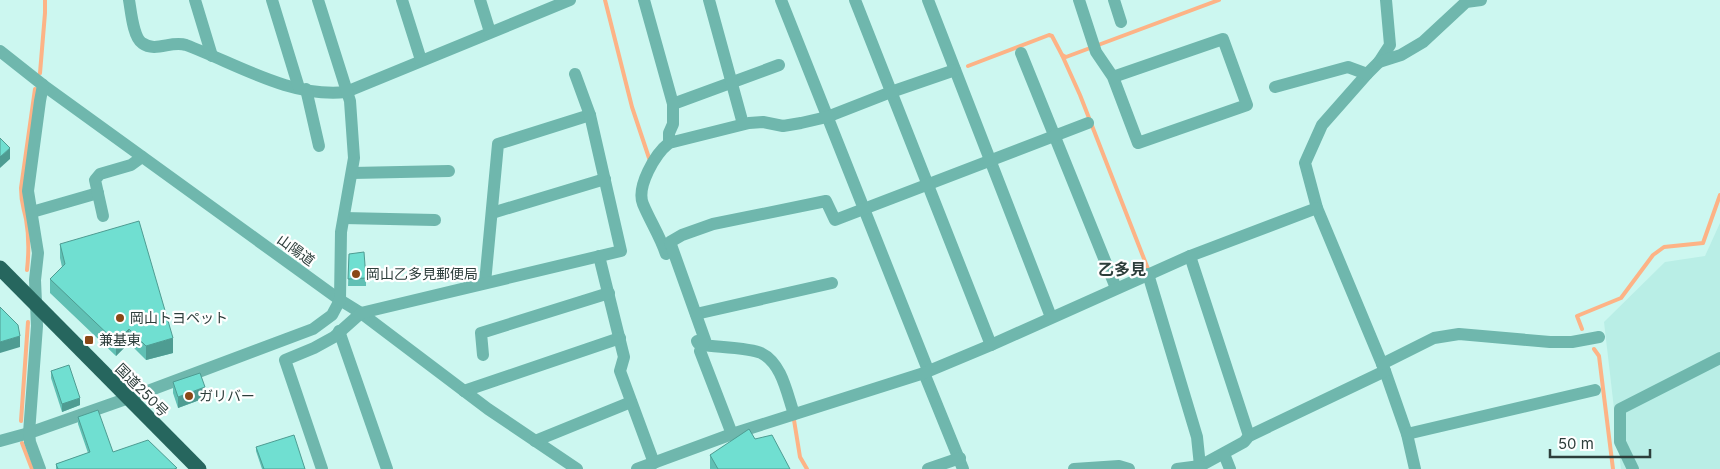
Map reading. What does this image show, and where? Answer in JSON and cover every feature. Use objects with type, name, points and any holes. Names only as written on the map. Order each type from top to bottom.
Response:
[{"type":"highway","name":"国道250号","points":[[0,268],[199,469]]},
{"type":"street","points":[[129,0],[139,42],[150,48],[183,44],[282,85],[332,94],[346,92],[566,1]]},
{"type":"street","points":[[195,0],[212,56]]},
{"type":"street","points":[[272,0],[303,88],[319,146]]},
{"type":"street","points":[[0,442],[128,398],[313,329],[332,315],[340,300],[341,232],[354,158],[350,102],[318,0]]},
{"type":"street","points":[[402,0],[421,60]]},
{"type":"street","points":[[480,0],[490,32]]},
{"type":"street","points":[[644,0],[673,104],[673,124],[668,134],[669,143]]},
{"type":"street","points":[[709,0],[743,124]]},
{"type":"street","points":[[781,0],[962,464],[928,469]]},
{"type":"street","points":[[855,0],[991,345]]},
{"type":"street","points":[[928,0],[1052,317]]},
{"type":"street","points":[[1079,0],[1094,46],[1113,77],[1138,143],[1246,105],[1224,39],[1113,77]]},
{"type":"street","points":[[1114,0],[1122,22]]},
{"type":"street","points":[[1386,0],[1390,45],[1379,62],[1322,125],[1305,163],[1317,208],[1383,367],[1407,434],[1415,469]]},
{"type":"street","points":[[1379,62],[1401,56],[1422,42],[1466,2],[1481,0]]},
{"type":"street","name":"山陽道","points":[[0,51],[142,157],[340,300],[361,313],[464,391],[577,469]]},
{"type":"street","points":[[1022,53],[1116,288]]},
{"type":"street","points":[[673,104],[779,65]]},
{"type":"street","points":[[1275,87],[1348,67],[1367,74]]},
{"type":"street","points":[[794,414],[783,381],[770,358],[760,352],[698,343],[662,241],[642,202],[644,181],[651,166],[662,148],[669,143],[743,124],[763,122],[783,126],[801,124],[827,117],[955,70]]},
{"type":"street","points":[[322,469],[285,360],[334,337],[361,313],[620,251],[590,115],[575,74]]},
{"type":"street","points":[[40,469],[30,442],[29,433],[37,326],[34,280],[38,253],[28,191],[40,101],[44,85]]},
{"type":"street","points":[[485,283],[498,144],[590,115]]},
{"type":"street","points":[[732,434],[700,351],[705,340],[670,242],[682,235],[713,224],[826,201],[835,220],[1088,123]]},
{"type":"street","points":[[103,216],[95,180],[100,174],[131,166],[142,157]]},
{"type":"street","points":[[352,173],[449,172]]},
{"type":"street","points":[[492,214],[604,179]]},
{"type":"street","points":[[32,212],[98,194]]},
{"type":"street","points":[[636,469],[732,434],[926,372],[1190,256],[1317,208]]},
{"type":"street","points":[[344,218],[435,220]]},
{"type":"street","points":[[599,256],[624,357],[620,371],[654,463]]},
{"type":"street","points":[[1190,256],[1250,436]]},
{"type":"street","points":[[1148,274],[1197,437],[1200,468]]},
{"type":"street","points":[[696,314],[832,283]]},
{"type":"street","points":[[482,355],[481,333],[608,293]]},
{"type":"street","points":[[339,331],[386,469]]},
{"type":"street","points":[[1177,469],[1200,468],[1244,442],[1250,436],[1383,367],[1434,338],[1459,334],[1550,342],[1572,342],[1599,337]]},
{"type":"street","points":[[464,391],[620,338]]},
{"type":"street","points":[[1633,469],[1620,442],[1620,409],[1720,358]]},
{"type":"street","points":[[1407,434],[1595,390]]},
{"type":"street","points":[[535,440],[631,402]]},
{"type":"street","points":[[1224,454],[1230,469]]},
{"type":"street","points":[[1074,469],[1119,466],[1129,469]]},
{"type":"shaded area","points":[[1720,223],[1720,469],[1621,469],[1604,322],[1665,262],[1705,256]]},
{"type":"building","points":[[0,138],[10,148],[0,157]]},
{"type":"building","name":"岡山トヨペット","points":[[139,221],[173,338],[146,346],[129,329],[116,342],[50,279],[65,264],[60,244]]},
{"type":"building","points":[[364,252],[366,278],[348,279],[349,254]]},
{"type":"building","points":[[0,307],[18,325],[20,336],[0,342]]},
{"type":"building","points":[[69,365],[80,398],[62,404],[51,371]]},
{"type":"building","points":[[200,373],[205,387],[178,397],[173,382]]},
{"type":"building","points":[[98,410],[113,452],[148,440],[177,468],[58,469],[56,464],[90,452],[78,417]]},
{"type":"building","points":[[749,429],[755,439],[772,435],[790,469],[718,469],[710,455]]},
{"type":"building","points":[[294,435],[305,469],[264,469],[256,447]]},
{"type":"waterway","points":[[40,73],[45,0]]},
{"type":"waterway","points":[[605,0],[632,107],[649,158]]},
{"type":"waterway","points":[[968,66],[1049,35],[1052,36],[1062,55],[1066,57],[1219,0]]},
{"type":"waterway","points":[[1062,55],[1080,95],[1148,269]]},
{"type":"waterway","points":[[27,270],[28,238],[21,188],[35,89]]},
{"type":"waterway","points":[[1582,329],[1577,316],[1621,298],[1653,255],[1664,247],[1703,243],[1720,195]]},
{"type":"waterway","points":[[21,421],[28,322]]},
{"type":"waterway","points":[[1594,349],[1599,356],[1613,469]]},
{"type":"waterway","points":[[794,420],[800,457],[807,469]]},
{"type":"waterway","points":[[22,443],[32,469]]},
{"type":"place","name":"岡山乙多見郵便局","points":[[356,274]]},
{"type":"place","name":"岡山トヨペット","points":[[120,318]]},
{"type":"place","name":"兼基東","points":[[89,340]]},
{"type":"place","name":"ガリバー","points":[[189,396]]},
{"type":"district","name":"乙多見","points":[[1122,269]]}]
